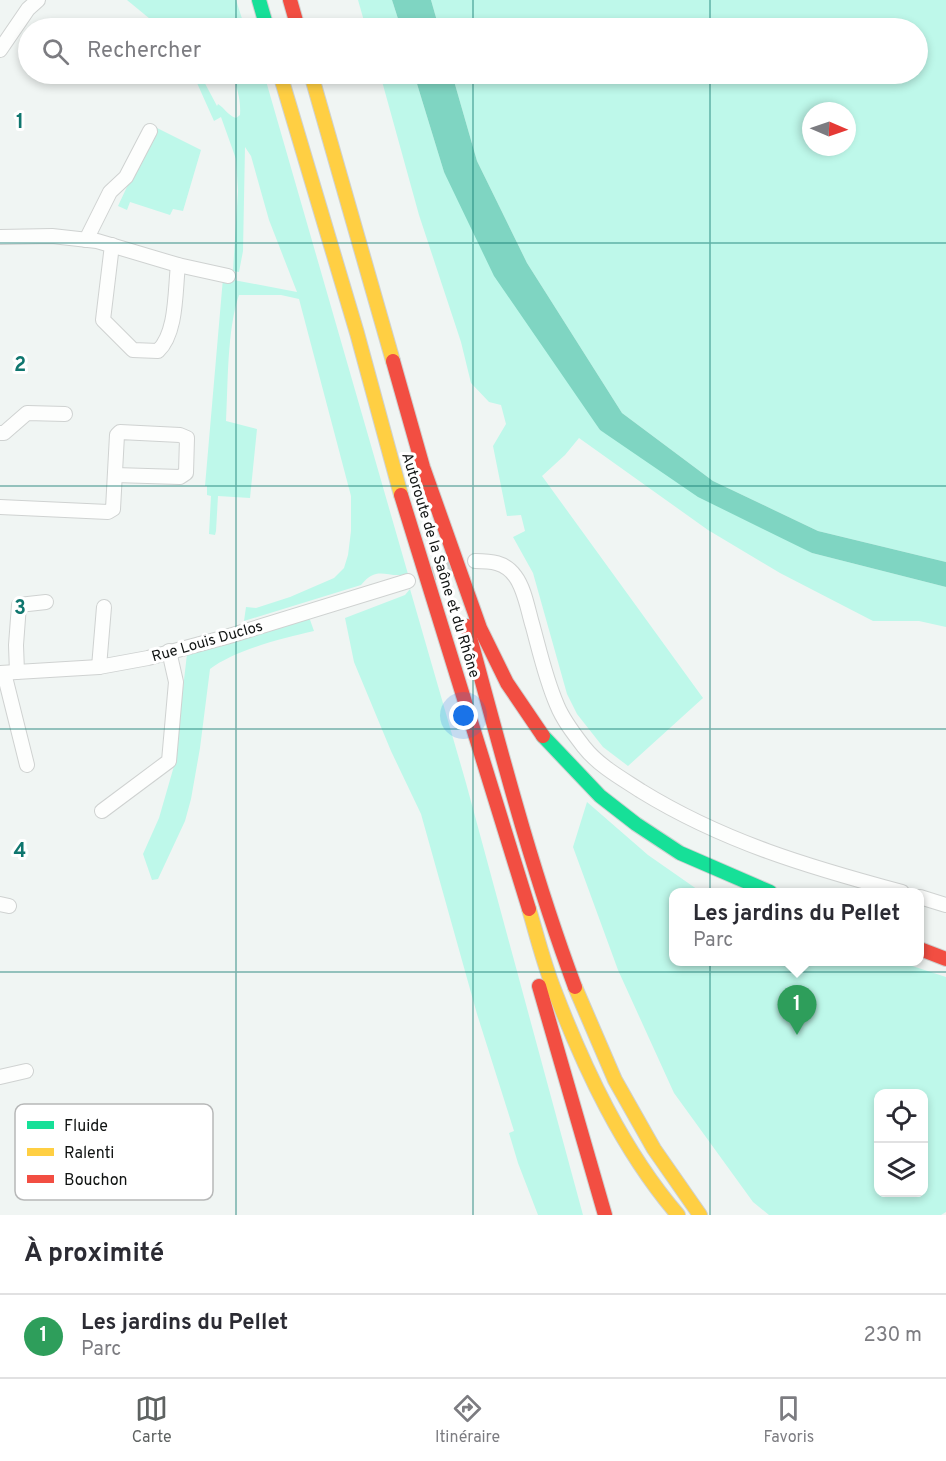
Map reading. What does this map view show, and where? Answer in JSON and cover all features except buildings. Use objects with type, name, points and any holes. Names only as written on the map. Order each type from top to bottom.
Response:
[{"type":"highway","points":[[259,0],[264,18]]},
{"type":"highway","points":[[290,0],[295,18]]},
{"type":"highway","name":"Autoroute de la Saône et du Rhône","points":[[283,84],[357,333],[394,471],[554,990],[590,1076],[627,1143],[678,1215]]},
{"type":"highway","name":"Autoroute de la Saône et du Rhône","points":[[314,84],[423,468],[480,628],[507,683],[536,728],[600,796],[636,824],[681,853],[759,888]]},
{"type":"highway","points":[[423,468],[532,863],[574,988],[609,1070],[635,1118],[682,1193],[700,1215]]},
{"type":"highway","points":[[539,945],[537,980],[605,1215]]},
{"type":"highway","points":[[924,950],[944,958]]},
{"type":"street","points":[[22,18],[38,0]]},
{"type":"street","points":[[0,50],[18,24]]},
{"type":"street","points":[[86,240],[110,192],[126,177],[150,131]]},
{"type":"street","points":[[0,237],[52,236],[86,240],[228,276]]},
{"type":"street","points":[[112,245],[103,320],[133,350],[158,351],[165,344],[171,332],[178,265]]},
{"type":"street","points":[[0,433],[4,433],[27,413],[65,414]]},
{"type":"street","points":[[0,507],[108,512],[113,509],[117,435],[120,432],[180,435],[187,438],[186,472],[180,477],[115,475]]},
{"type":"street","points":[[475,561],[490,561],[503,565],[516,576],[524,594],[557,705],[567,725],[586,750],[610,771],[680,812],[741,841],[808,866],[888,888]]},
{"type":"street","name":"Rue Louis Duclos","points":[[7,673],[99,667],[169,651],[226,637],[408,581]]},
{"type":"street","points":[[27,765],[7,673],[16,645],[19,605],[46,602]]},
{"type":"street","points":[[99,667],[104,607]]},
{"type":"street","points":[[102,812],[169,761],[176,682],[169,651]]},
{"type":"street","points":[[924,898],[946,905]]},
{"type":"street","points":[[0,1077],[26,1071]]},
{"type":"shaded area","points":[[127,0],[236,0],[242,18],[149,18]]},
{"type":"shaded area","points":[[358,0],[392,0],[398,18],[363,18]]},
{"type":"shaded area","points":[[392,0],[431,0],[436,18],[398,18]]},
{"type":"shaded area","points":[[431,0],[946,0],[946,562],[818,531],[713,481],[622,413],[527,263],[477,161],[455,84],[928,84],[928,18],[436,18]]},
{"type":"shaded area","points":[[197,84],[205,84],[217,106],[218,104],[236,118],[240,115],[240,104],[236,84],[267,84],[408,574],[372,575],[361,585],[244,621],[246,607],[256,608],[290,597],[334,578],[344,568],[351,531],[351,496],[299,299],[281,295],[239,295],[230,340],[226,421],[257,429],[250,498],[218,496],[216,531],[215,535],[209,534],[211,496],[207,495],[207,486],[205,486],[223,278],[297,292],[269,220],[251,156],[245,147],[243,251],[239,272],[233,271],[238,191],[236,159],[221,117],[214,121]]},
{"type":"shaded area","points":[[383,84],[417,84],[444,172],[600,430],[812,553],[946,587],[946,627],[919,621],[873,621],[780,573],[708,530],[579,438],[565,455],[542,476],[703,698],[628,766],[603,747],[577,714],[567,694],[533,573],[513,537],[525,531],[521,515],[507,516],[493,446],[506,424],[501,405],[489,402],[471,383],[461,342],[419,215]]},
{"type":"shaded area","points":[[417,84],[455,84],[477,161],[527,263],[622,413],[713,481],[818,531],[946,562],[946,587],[812,553],[698,497],[600,430],[494,276],[444,172]]},
{"type":"shaded area","points":[[155,127],[201,150],[183,211],[173,209],[170,215],[130,202],[127,210],[118,206]]},
{"type":"shaded area","points":[[410,589],[466,783],[583,1215],[538,1215],[509,1133],[514,1131],[477,1014],[421,814],[391,751],[354,662],[345,618],[405,595]]},
{"type":"shaded area","points":[[309,617],[314,631],[246,650],[210,669],[200,748],[185,821],[158,879],[152,880],[143,854],[159,818],[174,766],[187,654]]},
{"type":"shaded area","points":[[587,802],[648,855],[695,888],[669,888],[669,966],[912,966],[946,977],[946,1212],[941,1215],[769,1215],[753,1202],[674,1093],[618,970],[573,847]]},
{"type":"tunnel","points":[[421,577],[463,565]]},
{"type":"traffic: fast","points":[[259,0],[264,18]]},
{"type":"traffic: fast","points":[[543,736],[600,796],[636,824],[680,853],[761,888]]},
{"type":"traffic: slow","points":[[283,84],[357,333],[401,495]]},
{"type":"traffic: slow","points":[[314,84],[393,361]]},
{"type":"traffic: slow","points":[[529,909],[551,982],[579,1051],[607,1109],[640,1164],[678,1215]]},
{"type":"traffic: slow","points":[[575,987],[615,1080],[654,1149],[700,1215]]},
{"type":"traffic: jam","points":[[290,0],[295,18]]},
{"type":"traffic: jam","points":[[393,361],[423,467],[480,628],[507,683],[543,736]]},
{"type":"traffic: jam","points":[[401,495],[529,909]]},
{"type":"traffic: jam","points":[[467,626],[530,853],[575,987]]},
{"type":"traffic: jam","points":[[924,951],[946,959]]},
{"type":"traffic: jam","points":[[539,986],[605,1215]]},
{"type":"place","name":"Les jardins du Pellet","points":[[797,1035]]}]
